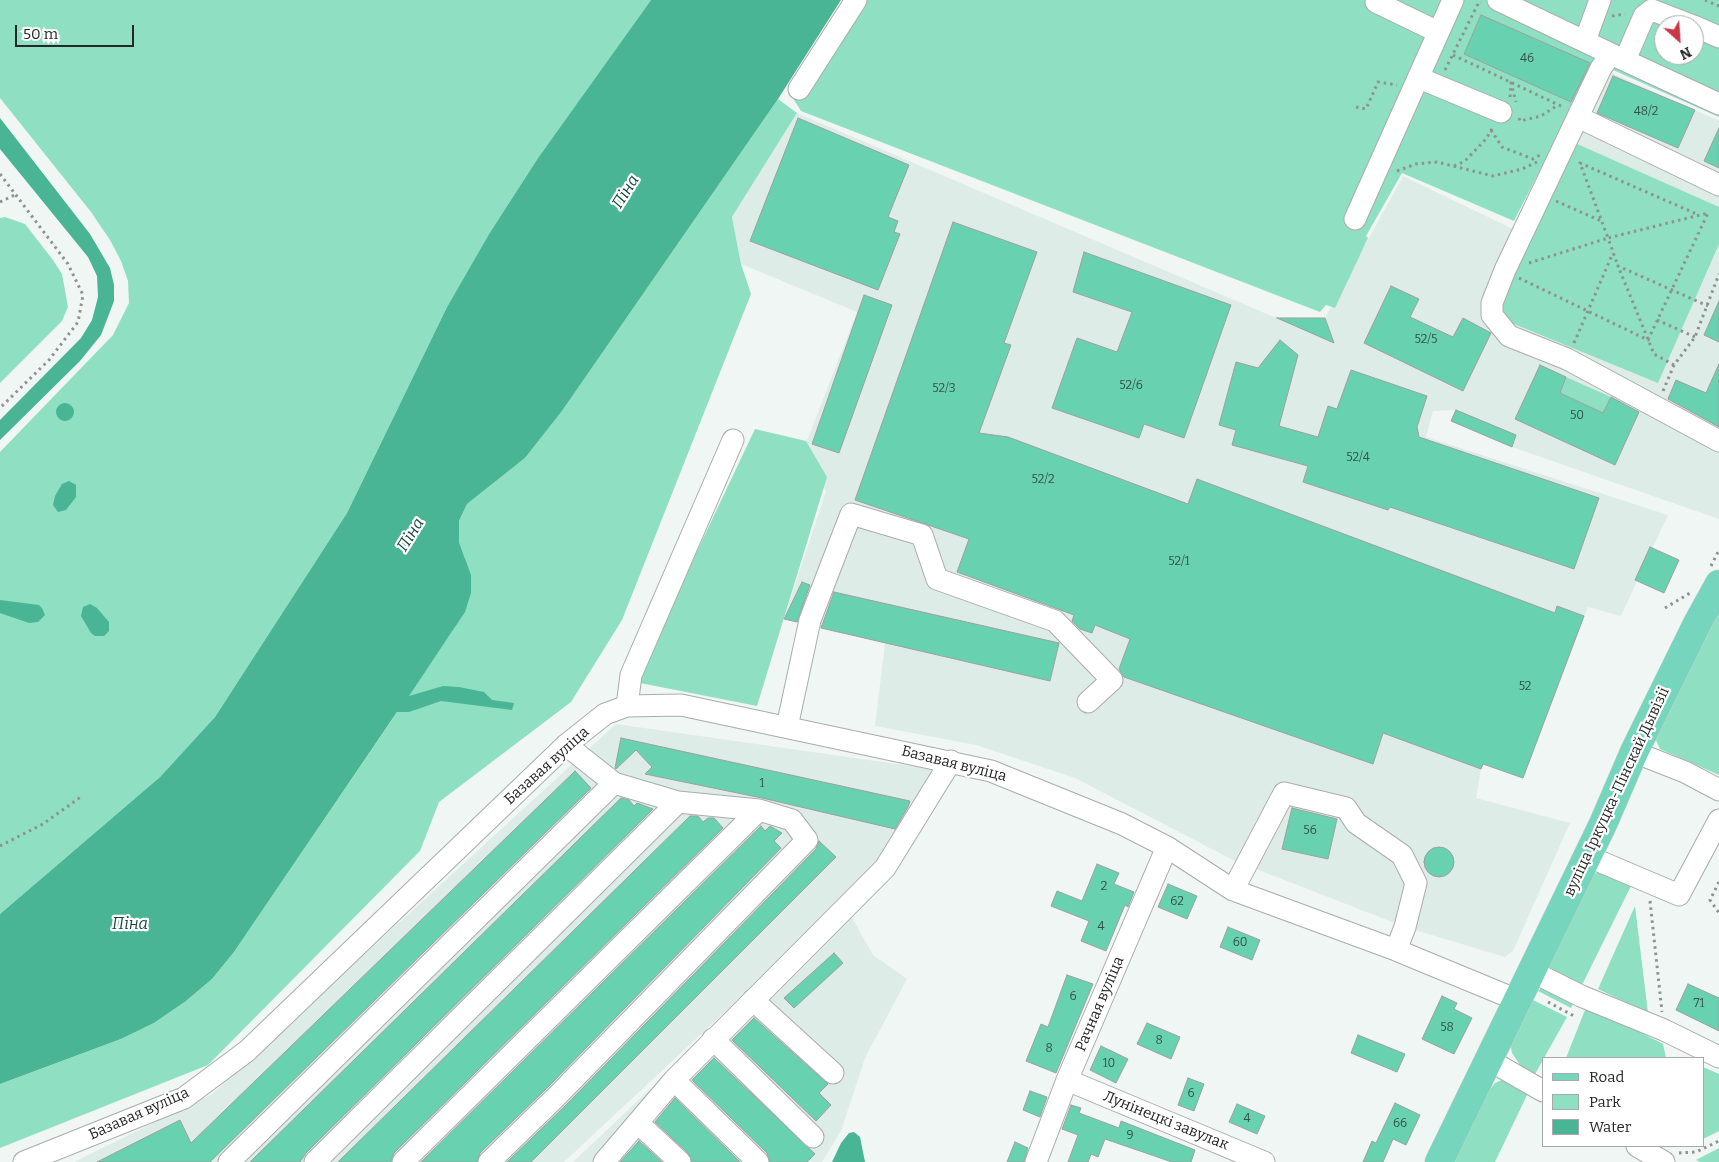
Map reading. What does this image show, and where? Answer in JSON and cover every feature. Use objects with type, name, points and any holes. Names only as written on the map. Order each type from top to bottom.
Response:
[{"type":"main road","name":"вуліца Іркуцка-Пінскай Дывізіі","points":[[1439,1162],[1489,1060],[1529,999],[1531,971],[1587,856],[1634,752],[1698,622],[1719,584]]},
{"type":"street","points":[[799,90],[856,0]]},
{"type":"street","points":[[1377,0],[1376,2],[1438,32]]},
{"type":"street","points":[[1356,219],[1438,32],[1454,0]]},
{"type":"street","points":[[1585,42],[1600,0]]},
{"type":"street","points":[[1488,1],[1585,42],[1719,104]]},
{"type":"street","points":[[1665,15],[1652,10],[1644,16],[1618,57],[1601,68],[1574,114],[1541,194],[1505,270],[1492,303],[1492,314],[1509,336],[1567,359],[1719,441]]},
{"type":"street","points":[[1704,31],[1719,37]]},
{"type":"street","points":[[1419,78],[1500,114]]},
{"type":"street","points":[[1574,114],[1719,185]]},
{"type":"street","points":[[626,706],[631,676],[733,440]]},
{"type":"street","points":[[787,727],[810,620],[851,514],[922,535],[938,579],[1055,621],[1112,680],[1088,702]]},
{"type":"street","name":"Базавая вуліца","points":[[24,1162],[184,1098],[247,1051],[566,745],[605,714],[626,706],[681,706],[951,761],[991,771],[1052,794],[1122,824],[1167,847]]},
{"type":"street","points":[[489,1162],[557,1096],[807,840],[792,820],[759,810],[678,802],[614,783],[566,745]]},
{"type":"street","points":[[1634,752],[1685,772],[1719,790]]},
{"type":"street","points":[[604,1162],[674,1080],[885,868],[951,761]]},
{"type":"street","points":[[228,1162],[614,783]]},
{"type":"street","points":[[1233,890],[1284,793],[1346,808],[1356,823],[1402,855],[1416,883],[1405,927],[1396,950]]},
{"type":"street","points":[[315,1162],[678,802]]},
{"type":"street","points":[[403,1162],[759,810]]},
{"type":"street","points":[[1587,856],[1679,895],[1719,820]]},
{"type":"street","points":[[1167,847],[1233,890],[1529,999]]},
{"type":"street","name":"Рачная вуліца","points":[[1036,1162],[1067,1080],[1167,847]]},
{"type":"street","points":[[1531,971],[1581,996],[1664,1030],[1719,1057]]},
{"type":"street","points":[[752,1000],[833,1074]]},
{"type":"street","points":[[713,1040],[813,1137]]},
{"type":"street","points":[[1489,1060],[1542,1090]]},
{"type":"street","points":[[674,1080],[758,1162]]},
{"type":"street","name":"Лунінецкі завулак","points":[[1067,1080],[1264,1162]]},
{"type":"street","points":[[638,1122],[680,1162]]},
{"type":"path","points":[[1474,0],[1488,1]]},
{"type":"path","points":[[1705,0],[1719,6]]},
{"type":"path","points":[[1453,55],[1558,104],[1574,114]]},
{"type":"path","points":[[1356,107],[1366,109],[1378,82]]},
{"type":"path","points":[[1541,154],[1533,159],[1502,147],[1500,114],[1512,83],[1520,122],[1541,116],[1558,104]]},
{"type":"path","points":[[1674,365],[1654,354],[1618,266],[1580,163],[1699,215]]},
{"type":"path","points":[[0,174],[17,194],[68,264],[83,296],[78,322],[49,360],[0,408]]},
{"type":"path","points":[[0,202],[17,194]]},
{"type":"path","points":[[1541,194],[1602,221]]},
{"type":"path","points":[[1505,270],[1608,238],[1708,213],[1648,340]]},
{"type":"path","points":[[1567,359],[1613,253]]},
{"type":"path","points":[[1618,266],[1708,306]]},
{"type":"path","points":[[1505,270],[1648,340]]},
{"type":"path","points":[[1656,408],[1674,365],[1695,337],[1719,274]]},
{"type":"path","points":[[1657,320],[1695,337]]},
{"type":"path","points":[[0,846],[43,824],[82,796]]},
{"type":"path","points":[[1719,882],[1710,900],[1719,913]]},
{"type":"path","points":[[1655,885],[1649,894],[1664,1030]]},
{"type":"path","points":[[1529,999],[1574,1016]]},
{"type":"path","points":[[1651,1154],[1696,1152],[1719,1140]]},
{"type":"path","points":[[1694,1147],[1696,1152]]},
{"type":"shaded area","points":[[1601,68],[1719,121],[1719,519],[1512,447],[1451,421],[1455,410],[1433,411],[1426,437],[1668,515],[1621,616],[1588,607],[1523,778],[1483,764],[1481,769],[1476,798],[1570,823],[1513,951],[1505,957],[1405,927],[1233,860],[1075,778],[976,745],[875,726],[885,643],[784,619],[826,491],[801,456],[857,312],[741,264],[732,217],[797,113],[1274,317],[1325,318],[1403,176],[1515,230]]},
{"type":"shaded area","points":[[616,724],[932,769],[905,844],[564,1162],[74,1162],[212,1094]]},
{"type":"shaded area","points":[[845,905],[873,955],[907,979],[865,1058],[841,1131],[822,1162],[573,1162]]},
{"type":"green space","points":[[0,0],[651,0],[538,158],[489,234],[447,307],[347,513],[215,717],[160,777],[0,914],[0,452],[113,335],[129,303],[128,281],[121,261],[110,240],[91,212],[0,98]]},
{"type":"green space","points":[[848,0],[1719,0],[1719,117],[1595,62],[1514,221],[1402,173],[1366,236],[1368,238],[1335,308],[1326,305],[1320,312],[801,111],[789,92]]},
{"type":"green space","points":[[778,99],[797,113],[732,217],[741,264],[751,294],[622,620],[571,702],[439,802],[420,851],[208,1065],[0,1148],[0,1084],[121,1039],[154,1023],[186,1001],[212,979],[234,952],[453,630],[465,558],[459,542],[459,521],[467,504],[525,458],[562,411]]},
{"type":"green space","points":[[1575,143],[1719,207],[1719,244],[1658,383],[1492,315]]},
{"type":"green space","points":[[5,217],[25,224],[53,260],[62,274],[68,307],[62,321],[0,383],[0,218]]},
{"type":"green space","points":[[1566,377],[1611,397],[1603,413],[1560,393]]},
{"type":"green space","points":[[755,429],[806,441],[827,477],[757,706],[635,682]]},
{"type":"green space","points":[[1719,612],[1719,775],[1660,749],[1655,738]]},
{"type":"green space","points":[[1602,870],[1632,884],[1580,989],[1552,973],[1548,966],[1594,874]]},
{"type":"green space","points":[[1635,906],[1648,1013],[1598,989]]},
{"type":"green space","points":[[1548,988],[1575,1000],[1571,1008],[1538,991]]},
{"type":"green space","points":[[1531,999],[1567,1017],[1545,1057],[1542,1057],[1542,1062],[1535,1074],[1520,1065],[1512,1053],[1510,1042]]},
{"type":"green space","points":[[1587,1005],[1663,1044],[1666,1057],[1566,1057]]},
{"type":"green space","points":[[1704,1067],[1719,1074],[1719,1131],[1704,1138]]},
{"type":"green space","points":[[1504,1079],[1529,1091],[1495,1162],[1453,1162],[1488,1092],[1495,1083]]},
{"type":"green space","points":[[1719,1148],[1719,1162],[1700,1162],[1696,1160]]},
{"type":"water","name":"Піна","points":[[651,0],[841,0],[778,99],[562,411],[525,458],[467,504],[459,521],[459,542],[471,575],[471,593],[465,612],[409,696],[443,686],[459,687],[484,692],[492,700],[514,703],[512,710],[441,701],[409,712],[397,712],[234,952],[212,979],[186,1001],[154,1023],[121,1039],[0,1084],[0,914],[160,777],[215,717],[347,513],[447,307],[489,234],[538,158]]},
{"type":"water","points":[[0,118],[90,234],[110,268],[114,285],[114,301],[101,335],[80,361],[0,440],[0,420],[81,338],[92,320],[98,297],[97,276],[88,257],[0,149]]},
{"type":"water","points":[[65,403],[71,406],[74,412],[71,418],[65,421],[59,418],[56,412],[59,406]]},
{"type":"water","points":[[69,481],[76,485],[76,497],[66,510],[58,512],[53,505],[55,496],[62,484]]},
{"type":"water","points":[[0,600],[39,605],[45,615],[38,622],[29,623],[0,613]]},
{"type":"water","points":[[90,604],[97,608],[109,622],[109,631],[104,636],[95,636],[91,633],[81,616],[83,607]]},
{"type":"water","points":[[854,1132],[860,1137],[865,1162],[832,1162],[841,1143],[849,1133]]},
{"type":"building","points":[[1481,15],[1590,63],[1571,102],[1464,54]]},
{"type":"building","points":[[1613,76],[1695,110],[1678,148],[1597,113]]},
{"type":"building","points":[[798,118],[909,165],[888,217],[898,221],[894,232],[900,234],[878,290],[750,241]]},
{"type":"building","points":[[1719,128],[1719,168],[1704,161]]},
{"type":"building","points":[[953,222],[1037,252],[1004,343],[1011,345],[979,433],[1008,437],[1188,504],[1197,479],[1555,613],[1557,606],[1584,616],[1523,778],[1483,764],[1481,769],[1383,733],[1373,764],[1124,677],[1119,669],[1130,639],[1095,625],[1092,633],[1080,629],[1072,621],[1074,615],[957,572],[969,539],[855,500]]},
{"type":"building","points":[[1084,252],[1231,305],[1184,438],[1144,424],[1139,438],[1052,408],[1077,338],[1117,352],[1132,312],[1073,292]]},
{"type":"building","points":[[1391,286],[1419,299],[1410,317],[1453,337],[1463,318],[1491,333],[1463,391],[1364,343]]},
{"type":"building","points":[[864,295],[892,305],[839,453],[812,444]]},
{"type":"building","points":[[1719,301],[1719,342],[1704,335]]},
{"type":"building","points":[[1277,318],[1325,318],[1334,343]]},
{"type":"building","points":[[1280,340],[1298,355],[1279,426],[1318,437],[1328,406],[1337,409],[1351,370],[1427,396],[1417,427],[1419,437],[1599,498],[1574,569],[1390,507],[1388,510],[1303,482],[1308,466],[1232,445],[1236,430],[1219,425],[1236,362],[1258,368]]},
{"type":"building","points":[[1719,364],[1719,427],[1668,399],[1676,380],[1706,393]]},
{"type":"building","points":[[1540,365],[1566,377],[1560,393],[1603,413],[1611,397],[1639,412],[1615,465],[1515,419]]},
{"type":"building","points":[[1456,410],[1516,435],[1512,447],[1451,421]]},
{"type":"building","points":[[1650,547],[1679,560],[1664,593],[1635,580]]},
{"type":"building","points":[[802,582],[810,585],[797,622],[784,619]]},
{"type":"building","points":[[834,592],[1059,643],[1050,681],[821,628]]},
{"type":"building","points":[[621,738],[910,801],[895,829],[762,798],[645,774],[652,767],[636,750],[616,769]]},
{"type":"building","points":[[575,771],[591,788],[210,1162],[97,1162],[180,1120],[191,1143]]},
{"type":"building","points":[[621,798],[629,800],[634,806],[637,803],[653,809],[306,1153],[300,1162],[250,1162]]},
{"type":"building","points":[[1292,808],[1337,819],[1328,859],[1282,849]]},
{"type":"building","points":[[690,816],[698,816],[703,822],[708,818],[714,818],[723,828],[394,1153],[391,1162],[338,1162]]},
{"type":"building","points":[[761,826],[765,831],[770,826],[782,833],[774,841],[781,848],[548,1087],[480,1153],[477,1162],[421,1162]]},
{"type":"building","points":[[819,841],[836,857],[531,1162],[507,1162],[566,1105],[816,849]]},
{"type":"building","points":[[1439,847],[1450,851],[1454,862],[1450,873],[1439,877],[1428,873],[1424,862],[1428,851]]},
{"type":"building","points":[[1097,864],[1119,873],[1114,884],[1134,892],[1128,907],[1125,905],[1106,951],[1081,941],[1089,921],[1051,906],[1057,891],[1082,901]]},
{"type":"building","points":[[1168,884],[1197,896],[1187,919],[1158,907]]},
{"type":"building","points":[[1228,927],[1260,940],[1252,960],[1220,947]]},
{"type":"building","points":[[834,953],[843,963],[794,1008],[784,998]]},
{"type":"building","points":[[1067,975],[1093,984],[1056,1073],[1026,1061],[1041,1024],[1048,1027]]},
{"type":"building","points":[[1688,984],[1719,998],[1719,1031],[1676,1010]]},
{"type":"building","points":[[1442,996],[1457,1003],[1454,1009],[1472,1018],[1454,1054],[1422,1039]]},
{"type":"building","points":[[754,1018],[828,1084],[819,1093],[831,1105],[816,1121],[732,1040]]},
{"type":"building","points":[[1147,1023],[1180,1037],[1171,1059],[1137,1044]]},
{"type":"building","points":[[1358,1035],[1405,1054],[1397,1072],[1351,1053]]},
{"type":"building","points":[[1101,1046],[1128,1059],[1116,1083],[1090,1070]]},
{"type":"building","points":[[714,1058],[815,1154],[807,1162],[770,1162],[767,1153],[692,1080]]},
{"type":"building","points":[[1188,1078],[1204,1084],[1194,1111],[1178,1105]]},
{"type":"building","points":[[1030,1091],[1047,1097],[1040,1117],[1023,1110]]},
{"type":"building","points":[[675,1098],[740,1162],[692,1162],[688,1153],[655,1122]]},
{"type":"building","points":[[1395,1103],[1420,1115],[1406,1145],[1393,1139],[1383,1162],[1363,1162],[1372,1141],[1376,1143]]},
{"type":"building","points":[[1237,1104],[1265,1116],[1257,1134],[1229,1122]]},
{"type":"building","points":[[1071,1105],[1081,1108],[1079,1113],[1119,1128],[1121,1121],[1195,1150],[1191,1162],[1172,1162],[1105,1139],[1098,1157],[1091,1154],[1088,1162],[1068,1162],[1078,1135],[1062,1129]]},
{"type":"building","points":[[639,1141],[662,1162],[620,1162]]},
{"type":"building","points":[[1015,1142],[1028,1148],[1024,1162],[1007,1162]]}]
